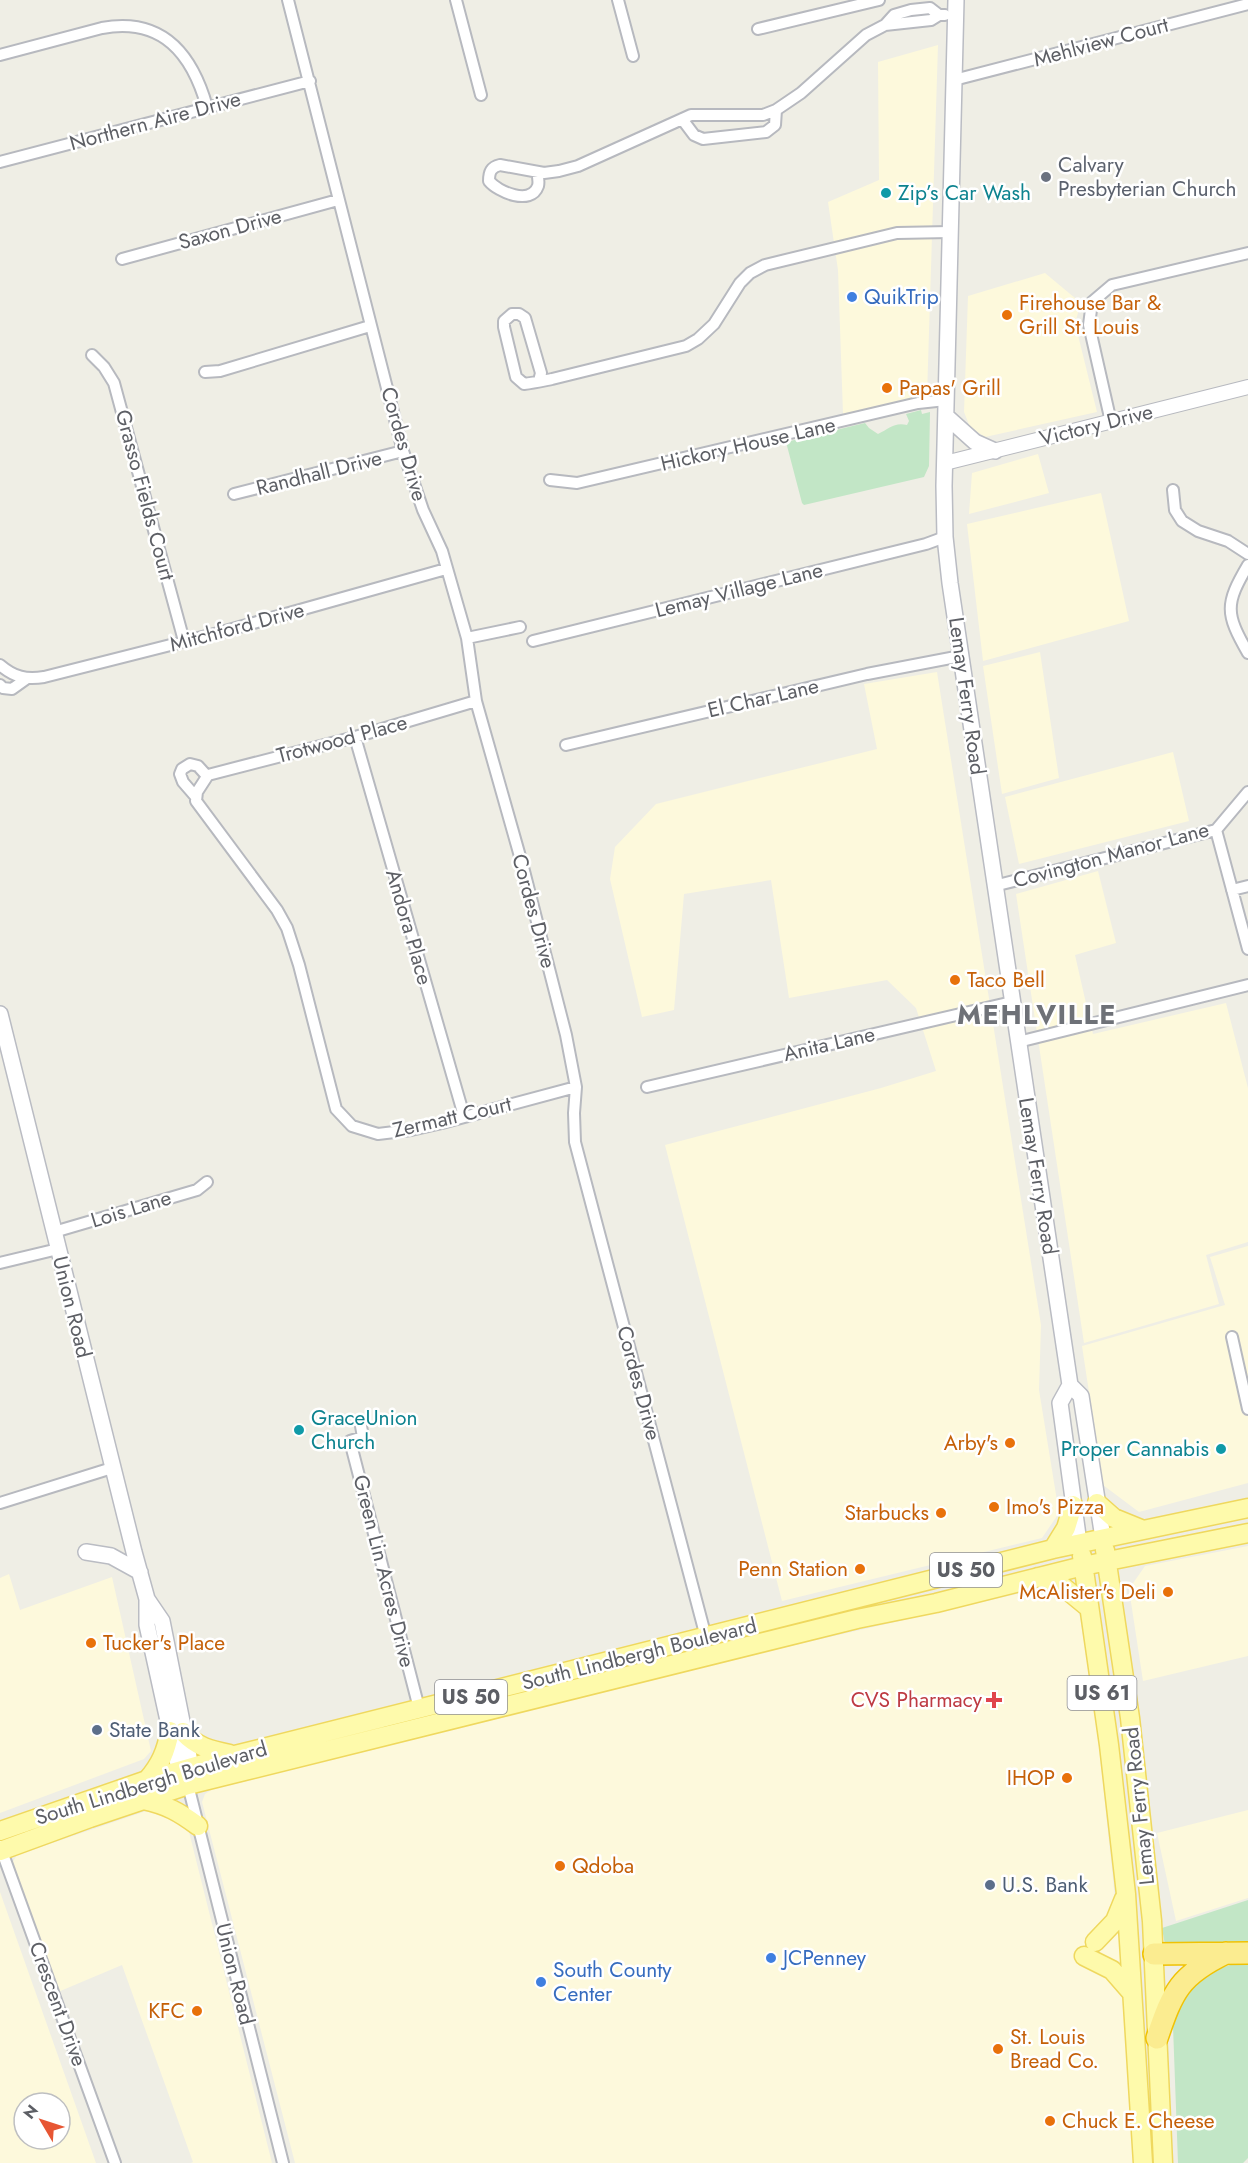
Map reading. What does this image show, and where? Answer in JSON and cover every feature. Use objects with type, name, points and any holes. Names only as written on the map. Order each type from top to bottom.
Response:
[{"type":"highway","points":[[1157,2038],[1170,2002],[1181,1984],[1197,1968],[1226,1953]]},
{"type":"highway","points":[[1154,1954],[1248,1953]]},
{"type":"main road","name":"Lemay Ferry Road","points":[[956,7],[945,537],[994,885],[1070,1385],[1081,1396],[1130,1718],[1154,1954],[1163,2163]]},
{"type":"main road","points":[[946,408],[975,442],[995,451]]},
{"type":"main road","name":"Union Road","points":[[0,1014],[112,1468],[147,1599],[147,1625],[177,1731],[186,1774]]},
{"type":"main road","name":"Lemay Ferry Road","points":[[1070,1385],[1060,1403],[1109,1745],[1126,1894],[1143,2163]]},
{"type":"main road","points":[[1097,1503],[1114,1518],[1143,1529]]},
{"type":"main road","points":[[1053,1549],[1066,1528],[1073,1505]]},
{"type":"main road","name":"South Lindbergh Boulevard","points":[[0,1831],[147,1780],[186,1774],[421,1718],[709,1646],[1053,1549],[1248,1508]]},
{"type":"main road","name":"South Lindbergh Boulevard","points":[[709,1646],[936,1603],[1038,1576],[1248,1533]]},
{"type":"main road","points":[[86,1552],[111,1556],[140,1572]]},
{"type":"main road","points":[[1112,1597],[1124,1570],[1136,1555]]},
{"type":"main road","points":[[1038,1576],[1061,1585],[1089,1608]]},
{"type":"main road","name":"South Lindbergh Boulevard","points":[[1,1849],[143,1800],[186,1774],[235,1755],[421,1718]]},
{"type":"main road","points":[[147,1780],[158,1767],[177,1731],[202,1748],[235,1755]]},
{"type":"main road","points":[[143,1800],[178,1811],[198,1826]]},
{"type":"main road","points":[[1126,1894],[1115,1921],[1089,1949],[1132,1993]]},
{"type":"street","name":"Cordes Drive","points":[[288,0],[404,451],[423,510],[442,551],[467,638],[476,701],[526,878],[566,1035],[576,1087],[575,1142],[709,1646]]},
{"type":"street","points":[[456,0],[481,95]]},
{"type":"street","points":[[618,0],[633,56]]},
{"type":"street","points":[[758,29],[879,0]]},
{"type":"street","name":"Mehlview Court","points":[[954,80],[1248,4]]},
{"type":"street","points":[[537,172],[539,184],[534,192],[527,196],[506,193],[495,188],[489,181],[489,173],[494,167],[500,165],[537,172],[559,171],[578,166],[691,115],[763,115],[776,110],[801,93],[866,35],[885,25],[894,15],[930,8],[939,15],[956,7]]},
{"type":"street","points":[[0,55],[102,28],[137,27],[149,31],[181,51],[197,75],[207,107]]},
{"type":"street","name":"Northern Aire Drive","points":[[0,162],[310,81]]},
{"type":"street","points":[[682,118],[694,135],[703,139],[766,132],[775,125],[776,110]]},
{"type":"street","name":"Saxon Drive","points":[[122,259],[338,200]]},
{"type":"street","points":[[539,381],[541,373],[525,318],[519,314],[512,314],[504,321],[504,327],[516,377],[524,384],[539,381],[686,346],[698,339],[714,324],[740,283],[750,273],[765,265],[897,233],[950,232]]},
{"type":"street","points":[[1111,422],[1089,325],[1092,302],[1112,285],[1248,253]]},
{"type":"street","points":[[205,372],[220,371],[370,326]]},
{"type":"street","name":"Grasso Fields Court","points":[[92,355],[104,367],[114,383],[184,641]]},
{"type":"street","name":"Victory Drive","points":[[945,463],[1248,387]]},
{"type":"street","name":"Hickory House Lane","points":[[550,480],[577,483],[918,403],[946,408]]},
{"type":"street","name":"Randhall Drive","points":[[234,494],[404,451]]},
{"type":"street","points":[[1173,490],[1175,510],[1182,521],[1198,531],[1228,541],[1248,554]]},
{"type":"street","name":"Lemay Village Lane","points":[[533,641],[926,544],[945,537]]},
{"type":"street","points":[[1248,565],[1232,592],[1230,615],[1236,633],[1248,653]]},
{"type":"street","name":"Mitchford Drive","points":[[0,685],[3,688],[12,689],[26,679],[44,677],[184,641],[446,569]]},
{"type":"street","points":[[467,638],[520,627]]},
{"type":"street","name":"El Char Lane","points":[[567,745],[867,674],[961,656]]},
{"type":"street","points":[[0,665],[8,672],[26,679]]},
{"type":"street","name":"Trotwood Place","points":[[207,776],[355,737],[476,701]]},
{"type":"street","name":"Andora Place","points":[[355,737],[464,1116]]},
{"type":"street","points":[[190,764],[198,766],[207,776],[196,797],[183,782],[180,774],[182,769],[190,764]]},
{"type":"street","name":"Covington Manor Lane","points":[[994,885],[1216,830],[1248,792]]},
{"type":"street","name":"Zermatt Court","points":[[196,797],[196,801],[277,910],[287,928],[299,965],[336,1109],[352,1126],[378,1134],[411,1130],[576,1087]]},
{"type":"street","points":[[1216,830],[1248,949]]},
{"type":"street","points":[[1232,890],[1248,886]]},
{"type":"street","points":[[1018,1042],[1248,985]]},
{"type":"street","name":"Anita Lane","points":[[647,1087],[1012,1002]]},
{"type":"street","name":"Lois Lane","points":[[54,1232],[197,1190],[207,1182]]},
{"type":"street","points":[[0,1263],[58,1249]]},
{"type":"street","points":[[1232,1337],[1248,1409]]},
{"type":"street","name":"Green Lin Acres Drive","points":[[361,1426],[363,1437],[350,1441],[421,1718]]},
{"type":"street","points":[[0,1503],[112,1468]]},
{"type":"street","name":"Union Road","points":[[186,1774],[283,2163]]},
{"type":"street","name":"Crescent Drive","points":[[1,1849],[116,2163]]},
{"type":"shaded area","points":[[938,45],[927,396],[843,414],[838,270],[828,202],[879,180],[878,62]]},
{"type":"shaded area","points":[[1045,273],[1081,303],[1075,323],[1097,412],[985,437],[970,427],[964,412],[968,296]]},
{"type":"shaded area","points":[[1038,454],[1049,493],[969,514],[972,473]]},
{"type":"shaded area","points":[[1101,493],[1129,621],[983,661],[967,524]]},
{"type":"shaded area","points":[[1040,652],[1059,778],[1002,794],[983,666]]},
{"type":"shaded area","points":[[937,672],[1041,1325],[1039,1390],[1059,1513],[1042,1538],[782,1601],[665,1145],[881,1088],[936,1071],[916,1008],[887,980],[789,998],[771,880],[684,894],[674,1010],[642,1017],[610,879],[615,847],[656,804],[877,749],[864,684]]},
{"type":"shaded area","points":[[1173,752],[1189,821],[1019,864],[1005,797]]},
{"type":"shaded area","points":[[1098,871],[1116,943],[1075,955],[1093,1034],[1226,1003],[1248,1088],[1248,1242],[1206,1255],[1219,1304],[1084,1343],[1016,894]]},
{"type":"shaded area","points":[[1248,1246],[1248,1483],[1139,1512],[1103,1485],[1082,1346],[1225,1305],[1210,1257]]},
{"type":"shaded area","points":[[1248,1546],[1248,1656],[1143,1681],[1129,1589],[1145,1566]]},
{"type":"shaded area","points":[[9,1574],[20,1610],[112,1577],[151,1751],[144,1759],[0,1813],[0,1578]]},
{"type":"shaded area","points":[[1048,1587],[1076,1606],[1080,1617],[1096,1719],[1126,2002],[1137,2163],[295,2163],[202,1802],[205,1794],[214,1788],[681,1671]]},
{"type":"shaded area","points":[[155,1808],[186,1825],[189,1832],[272,2163],[191,2163],[193,2162],[122,1965],[58,1992],[12,1863],[17,1855]]},
{"type":"shaded area","points":[[1248,1810],[1248,1898],[1176,1921],[1157,1833]]},
{"type":"shaded area","points":[[0,1892],[70,2091],[12,2091],[12,2151],[72,2151],[72,2095],[96,2163],[0,2163]]},
{"type":"green space","points":[[921,410],[922,414],[930,412],[929,466],[924,477],[804,505],[802,503],[786,442],[865,423],[878,434],[895,425],[907,425],[909,421],[906,414]]},
{"type":"green space","points":[[1248,1900],[1248,1946],[1165,1945],[1162,1928]]},
{"type":"green space","points":[[1248,1962],[1248,2158],[1243,2163],[1178,2163],[1173,2026],[1177,2011],[1189,1989],[1205,1975]]},
{"type":"place","name":"Calvary Presbyterian Church","points":[[1046,177]]},
{"type":"place","name":"Zip’s Car Wash","points":[[886,193]]},
{"type":"place","name":"QuikTrip","points":[[852,297]]},
{"type":"place","name":"Firehouse Bar & Grill St. Louis","points":[[1007,315]]},
{"type":"place","name":"Papas' Grill","points":[[887,388]]},
{"type":"place","name":"Taco Bell","points":[[955,980]]},
{"type":"place","name":"GraceUnion Church","points":[[299,1430]]},
{"type":"place","name":"Arby's","points":[[1010,1443]]},
{"type":"place","name":"Proper Cannabis","points":[[1221,1449]]},
{"type":"place","name":"Imo's Pizza","points":[[994,1507]]},
{"type":"place","name":"Starbucks","points":[[941,1513]]},
{"type":"place","name":"Penn Station","points":[[860,1569]]},
{"type":"place","name":"McAlister's Deli","points":[[1168,1592]]},
{"type":"place","name":"Tucker's Place","points":[[91,1643]]},
{"type":"place","name":"CVS Pharmacy","points":[[994,1700]]},
{"type":"place","name":"State Bank","points":[[97,1730]]},
{"type":"place","name":"IHOP","points":[[1067,1778]]},
{"type":"place","name":"Qdoba","points":[[560,1866]]},
{"type":"place","name":"U.S. Bank","points":[[990,1885]]},
{"type":"place","name":"JCPenney","points":[[771,1958]]},
{"type":"place","name":"South County Center","points":[[541,1982]]},
{"type":"place","name":"KFC","points":[[197,2011]]},
{"type":"place","name":"St. Louis Bread Co.","points":[[998,2049]]},
{"type":"place","name":"Chuck E. Cheese","points":[[1050,2121]]},
{"type":"district","name":"MEHLVILLE","points":[[1037,1015]]}]
